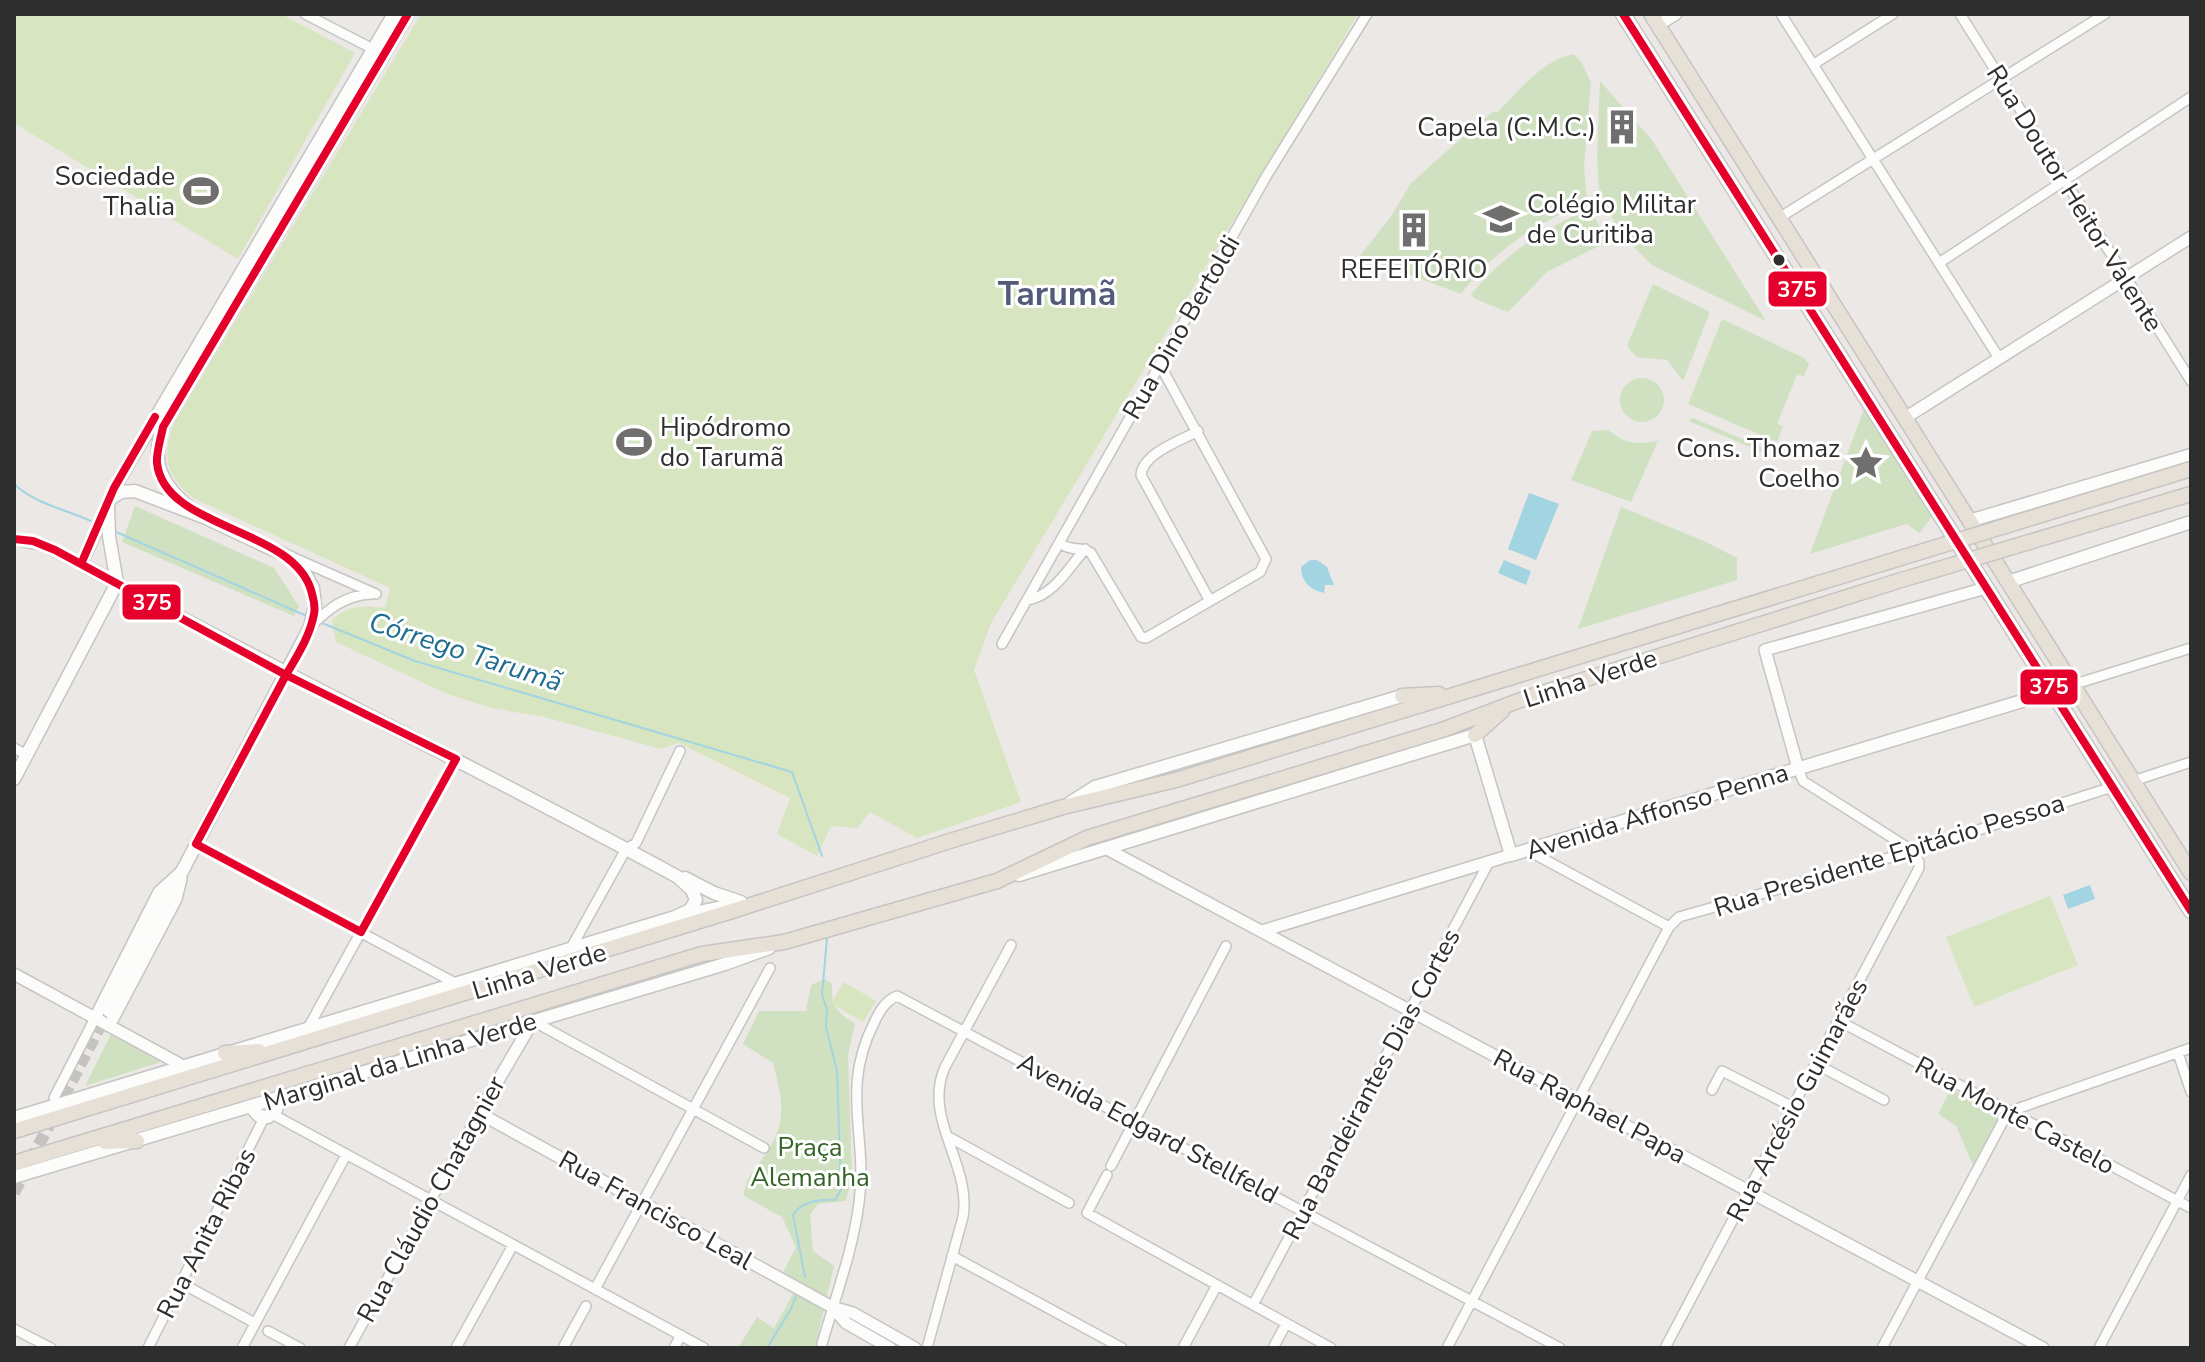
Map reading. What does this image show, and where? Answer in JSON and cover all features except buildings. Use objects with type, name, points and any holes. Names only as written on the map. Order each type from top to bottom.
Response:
[{"type":"highway","points":[[1623,14],[2191,911]]},
{"type":"highway","points":[[1654,20],[2191,873]]},
{"type":"highway","points":[[1660,73],[1674,74],[1681,62]]},
{"type":"highway","points":[[1679,103],[1686,90],[1699,90]]},
{"type":"highway","name":"Linha Verde","points":[[14,1131],[1063,807],[1176,780],[2191,469]]},
{"type":"highway","name":"Linha Verde","points":[[14,1163],[702,954],[784,942],[997,881],[1087,838],[1430,734],[1526,698],[1898,581],[2191,494]]},
{"type":"highway","points":[[1402,696],[1460,693]]},
{"type":"highway","points":[[1475,735],[1508,705]]},
{"type":"highway","points":[[225,1053],[283,1050]]},
{"type":"highway","points":[[88,1142],[137,1141]]},
{"type":"main road","points":[[394,14],[127,465],[109,501],[103,533],[81,564],[678,877],[695,893],[696,900],[690,910],[675,917]]},
{"type":"main road","points":[[206,518],[183,502],[165,483],[157,452],[163,427],[408,14]]},
{"type":"main road","points":[[1969,521],[2191,455]]},
{"type":"main road","points":[[109,501],[121,492],[135,491],[282,552],[310,580],[318,615],[109,1011]]},
{"type":"main road","points":[[2008,582],[2191,522]]},
{"type":"main road","points":[[14,779],[117,583],[103,533]]},
{"type":"main road","name":"Avenida Affonso Penna","points":[[1511,855],[2052,692]]},
{"type":"main road","name":"Linha Verde","points":[[1063,807],[1095,787],[1402,696]]},
{"type":"main road","points":[[1475,735],[1511,855]]},
{"type":"main road","name":"Linha Verde","points":[[997,881],[1475,735]]},
{"type":"main road","points":[[678,877],[742,903]]},
{"type":"main road","points":[[14,1118],[675,917],[770,897]]},
{"type":"main road","name":"Marginal da Linha Verde","points":[[14,1177],[725,964],[784,942]]},
{"type":"main road","points":[[250,1106],[255,1113],[268,1116],[279,1098]]},
{"type":"street","points":[[305,14],[373,49]]},
{"type":"street","name":"Rua Dino Bertoldi","points":[[1002,644],[1267,175],[1367,14]]},
{"type":"street","points":[[1654,20],[1676,14]]},
{"type":"street","points":[[1781,14],[1999,358]]},
{"type":"street","points":[[1814,64],[1893,14]]},
{"type":"street","name":"Rua Doutor Heitor Valente","points":[[1960,14],[2191,381]]},
{"type":"street","points":[[1779,218],[2000,79],[2088,18],[2105,14]]},
{"type":"street","points":[[1939,263],[2191,97]]},
{"type":"street","points":[[1905,418],[2191,237]]},
{"type":"street","points":[[1085,549],[1098,563],[1141,637],[1146,638],[1260,572],[1266,559],[1160,365]]},
{"type":"street","points":[[1198,431],[1151,457],[1144,463],[1141,475],[1210,601]]},
{"type":"street","points":[[14,539],[44,545],[81,564]]},
{"type":"street","points":[[1059,543],[1072,551],[1085,549]]},
{"type":"street","points":[[1027,600],[1039,598],[1050,591],[1085,549]]},
{"type":"street","points":[[282,552],[376,594],[345,599],[318,615]]},
{"type":"street","points":[[1913,851],[1803,781],[1765,650],[1986,588]]},
{"type":"street","points":[[2072,685],[2191,648]]},
{"type":"street","points":[[14,748],[27,755]]},
{"type":"street","points":[[571,948],[626,849],[636,843],[680,751]]},
{"type":"street","points":[[308,1028],[456,759]]},
{"type":"street","points":[[2133,781],[2191,762]]},
{"type":"street","name":"Rua Presidente Epitácio Pessoa","points":[[1669,927],[1679,917],[1913,851],[2112,787]]},
{"type":"street","points":[[1137,838],[1132,840],[1130,853],[1138,864]]},
{"type":"street","points":[[196,844],[455,983]]},
{"type":"street","name":"Rua Raphael Papa","points":[[1105,848],[2043,1348]]},
{"type":"street","points":[[1447,1348],[1669,927],[1527,850]]},
{"type":"street","name":"Rua Arcésio Guimarães","points":[[1665,1348],[1918,874],[1919,862],[1913,851]]},
{"type":"street","name":"Avenida Affonso Penna","points":[[1262,931],[1511,855]]},
{"type":"street","name":"Rua Bandeirantes Dias Cortes","points":[[1253,1305],[1489,862]]},
{"type":"street","points":[[54,1098],[159,892],[182,871]]},
{"type":"street","points":[[109,1026],[176,899],[182,871]]},
{"type":"street","points":[[927,1348],[963,1217],[965,1197],[959,1168],[938,1108],[938,1086],[1011,945]]},
{"type":"street","points":[[1226,946],[1087,1213],[1331,1348]]},
{"type":"street","points":[[595,1289],[770,968]]},
{"type":"street","points":[[14,974],[185,1067]]},
{"type":"street","name":"Avenida Edgard Stellfeld","points":[[832,1307],[859,1206],[856,1096],[859,1057],[884,1005],[897,996],[1560,1348]]},
{"type":"street","points":[[550,1015],[553,1032]]},
{"type":"street","points":[[533,1021],[764,1148]]},
{"type":"street","name":"Rua Cláudio Chatagnier","points":[[349,1348],[533,1021]]},
{"type":"street","name":"Rua Monte Castelo","points":[[1839,1021],[2191,1208]]},
{"type":"street","name":"Rua Cláudio Chatagnier","points":[[508,1029],[514,1037],[514,1051]]},
{"type":"street","points":[[1882,1348],[2008,1112],[2191,1048]]},
{"type":"street","points":[[2178,1053],[2191,1092]]},
{"type":"street","points":[[1816,1064],[1884,1100]]},
{"type":"street","points":[[1712,1090],[1722,1071],[1793,1107]]},
{"type":"street","name":"Rua Francisco Leal","points":[[479,1113],[832,1307]]},
{"type":"street","points":[[268,1116],[431,1200],[704,1348]]},
{"type":"street","name":"Rua Anita Ribas","points":[[148,1348],[268,1116]]},
{"type":"street","points":[[947,1136],[1069,1203]]},
{"type":"street","points":[[242,1348],[346,1155]]},
{"type":"street","points":[[2099,1348],[2191,1175]]},
{"type":"street","points":[[456,1348],[513,1245]]},
{"type":"street","points":[[952,1256],[1122,1348]]},
{"type":"street","points":[[181,1283],[255,1323]]},
{"type":"street","points":[[1183,1348],[1217,1285]]},
{"type":"street","points":[[563,1348],[586,1306]]},
{"type":"street","points":[[822,1344],[832,1307]]},
{"type":"street","points":[[832,1307],[846,1323],[890,1348]]},
{"type":"street","points":[[832,1307],[853,1313],[915,1348]]},
{"type":"street","points":[[1273,1348],[1286,1324]]},
{"type":"street","points":[[14,1329],[51,1348]]},
{"type":"street","points":[[268,1331],[300,1348]]},
{"type":"street","points":[[674,1348],[681,1335]]},
{"type":"green space","name":"Sociedade Thalia","points":[[14,14],[281,14],[355,53],[238,259],[14,123]]},
{"type":"green space","name":"Hipódromo do Tarumã","points":[[421,14],[1358,14],[991,623],[974,670],[1021,802],[917,838],[870,812],[857,828],[831,826],[817,856],[777,834],[790,798],[679,743],[661,749],[544,717],[491,708],[445,693],[336,642],[332,620],[344,611],[357,607],[385,608],[390,588],[193,498],[176,480],[167,453],[176,420]]},
{"type":"green space","points":[[1574,54],[1591,83],[1584,167],[1587,200],[1518,239],[1490,262],[1461,294],[1360,256],[1392,215],[1411,183],[1473,128],[1493,112],[1498,112],[1542,69]]},
{"type":"green space","points":[[1600,81],[1652,140],[1766,321],[1652,265],[1620,233],[1599,189]]},
{"type":"green space","points":[[1578,214],[1593,214],[1607,242],[1547,272],[1508,312],[1475,299],[1471,294],[1520,248]]},
{"type":"green space","points":[[1653,284],[1710,312],[1683,381],[1667,360],[1636,357],[1627,346]]},
{"type":"green space","points":[[1722,319],[1804,358],[1809,364],[1804,376],[1797,375],[1777,424],[1783,426],[1777,442],[1688,404]]},
{"type":"green space","points":[[1642,378],[1657,385],[1664,400],[1657,415],[1642,422],[1627,415],[1620,400],[1627,385]]},
{"type":"green space","points":[[1864,409],[1933,515],[1920,533],[1906,524],[1810,554]]},
{"type":"green space","points":[[1693,418],[1771,453],[1769,455],[1689,420]]},
{"type":"green space","points":[[1608,430],[1632,442],[1658,441],[1631,502],[1571,480],[1592,431]]},
{"type":"green space","points":[[135,506],[274,568],[299,606],[294,616],[122,542]]},
{"type":"green space","points":[[1621,507],[1737,558],[1737,580],[1578,629]]},
{"type":"green space","points":[[2050,896],[2078,965],[1974,1007],[1946,937]]},
{"type":"green space","name":"Praça Alemanha","points":[[825,979],[832,984],[836,1008],[855,1023],[848,1055],[852,1176],[846,1201],[818,1204],[810,1215],[813,1251],[834,1266],[815,1348],[738,1348],[757,1317],[774,1328],[799,1283],[783,1273],[796,1247],[782,1217],[744,1196],[748,1180],[777,1134],[781,1100],[773,1063],[743,1044],[759,1011],[806,1011],[811,985]]},
{"type":"green space","points":[[844,982],[876,1001],[863,1022],[831,1003]]},
{"type":"green space","points":[[111,1034],[161,1062],[85,1086]]},
{"type":"green space","points":[[1951,1089],[2000,1115],[1973,1165],[1956,1126],[1938,1114]]},
{"type":"water","points":[[1529,493],[1559,504],[1536,560],[1508,549]]},
{"type":"water","points":[[1310,560],[1317,560],[1327,567],[1334,585],[1325,585],[1324,593],[1314,590],[1303,577],[1301,567]]},
{"type":"water","points":[[1504,560],[1531,571],[1526,585],[1498,573]]},
{"type":"water","points":[[2090,885],[2095,899],[2068,909],[2063,895]]},
{"type":"waterway","name":"Córrego Tarumã","points":[[14,484],[42,502],[93,522]]},
{"type":"waterway","name":"Córrego Tarumã","points":[[114,531],[309,617]]},
{"type":"waterway","name":"Córrego Tarumã","points":[[322,623],[415,661],[792,772],[822,856]]},
{"type":"waterway","name":"Córrego Tarumã","points":[[805,1277],[793,1215],[811,1202],[835,1200],[841,1190],[837,1071],[822,995],[827,938]]},
{"type":"waterway","name":"Córrego Tarumã","points":[[767,1348],[796,1296]]},
{"type":"tunnel","points":[[14,1193],[107,1013]]},
{"type":"transit line","name":"375","points":[[286,675],[312,622],[315,611],[311,590],[299,569],[280,553],[181,502],[165,485],[157,463],[158,450],[163,427],[408,14]]},
{"type":"transit line","name":"375","points":[[1623,14],[2191,911]]},
{"type":"transit line","name":"375","points":[[81,564],[114,488],[155,417]]},
{"type":"transit line","name":"375","points":[[14,539],[33,541],[55,550],[286,675]]},
{"type":"transit line","name":"375","points":[[286,675],[456,759],[361,932],[196,844],[286,675]]},
{"type":"place","name":"Capela (C.M.C.)","points":[[1622,127]]},
{"type":"place","name":"Sociedade Thalia","points":[[201,191]]},
{"type":"place","name":"Colégio Militar de Curitiba","points":[[1501,219]]},
{"type":"place","name":"REFEITÓRIO","points":[[1414,230]]},
{"type":"place","name":"Hipódromo do Tarumã","points":[[634,442]]},
{"type":"place","name":"Cons. Thomaz Coelho","points":[[1866,463]]},
{"type":"district","name":"Tarumã","points":[[1057,293]]}]
